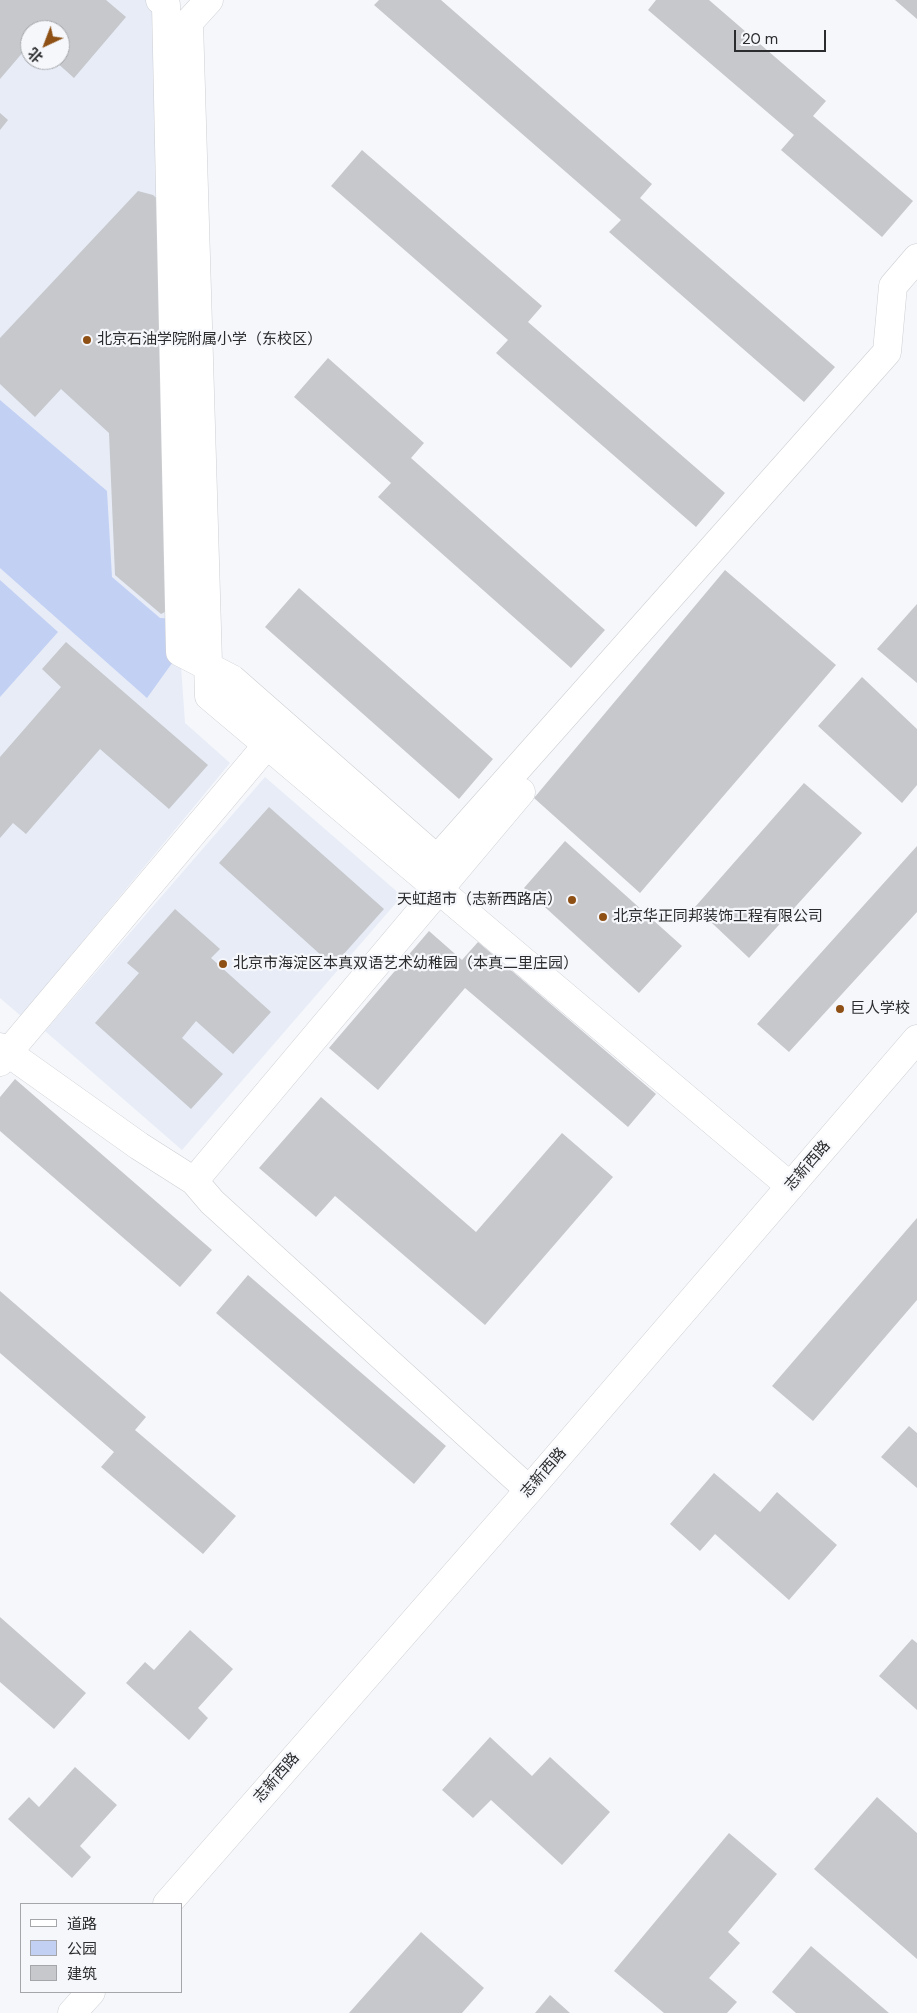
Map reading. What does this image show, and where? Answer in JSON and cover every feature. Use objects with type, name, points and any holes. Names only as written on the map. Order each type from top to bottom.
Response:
[{"type":"street","points":[[160,0],[166,5],[180,652],[232,680],[437,859],[887,352],[894,286],[917,258]]},
{"type":"street","points":[[209,0],[190,22],[209,696],[790,1186]]},
{"type":"street","points":[[194,1181],[805,450]]},
{"type":"street","points":[[267,745],[2,1054],[194,1181],[212,1202],[530,1490]]},
{"type":"street","name":"志新西路","points":[[168,1903],[530,1490],[917,1039]]},
{"type":"street","points":[[72,2013],[90,1993]]},
{"type":"shaded area","name":"北京石油学院附属小学（东校区）","points":[[0,0],[160,0],[180,652],[185,723],[230,763],[21,1016],[0,998]]},
{"type":"shaded area","name":"北京市海淀区本真双语艺术幼稚园（本真二里庄园）","points":[[265,777],[402,896],[182,1150],[45,1031]]},
{"type":"green space","points":[[0,400],[107,491],[112,577],[160,618],[180,619],[180,652],[147,698],[0,568]]},
{"type":"green space","points":[[0,580],[58,632],[0,697]]},
{"type":"building","points":[[0,0],[106,0],[126,17],[74,78],[65,70],[70,70],[70,20],[20,20],[20,56],[0,79]]},
{"type":"building","points":[[379,0],[441,0],[652,184],[640,198],[835,367],[804,402],[609,232],[621,220],[374,5]]},
{"type":"building","points":[[656,0],[709,0],[826,101],[813,116],[913,201],[882,237],[781,150],[794,135],[648,10]]},
{"type":"building","points":[[895,0],[917,0],[917,19]]},
{"type":"building","points":[[0,113],[8,120],[0,130]]},
{"type":"building","points":[[362,150],[542,306],[528,322],[725,493],[696,527],[496,353],[508,340],[331,186]]},
{"type":"building","points":[[138,191],[153,195],[164,205],[177,606],[161,614],[115,575],[109,433],[61,389],[35,417],[0,384],[0,338]]},
{"type":"building","points":[[328,358],[424,443],[411,458],[605,630],[571,668],[378,497],[391,483],[294,397]]},
{"type":"building","points":[[725,570],[836,665],[640,893],[534,798]]},
{"type":"building","points":[[299,588],[493,759],[459,799],[265,627]]},
{"type":"building","points":[[917,604],[917,683],[877,649]]},
{"type":"building","points":[[66,642],[208,765],[169,809],[100,749],[26,834],[13,823],[0,838],[0,757],[61,687],[42,669]]},
{"type":"building","points":[[862,677],[917,729],[917,785],[902,803],[818,726]]},
{"type":"building","points":[[804,783],[862,833],[749,958],[695,907]]},
{"type":"building","points":[[269,807],[384,909],[333,966],[219,863]]},
{"type":"building","name":"北京华正同邦装饰工程有限公司","points":[[565,841],[682,946],[639,993],[524,888]]},
{"type":"building","points":[[917,846],[917,912],[789,1052],[757,1024]]},
{"type":"building","points":[[175,909],[220,949],[211,958],[271,1012],[233,1054],[196,1021],[182,1038],[223,1074],[191,1109],[95,1023],[139,973],[127,963]]},
{"type":"building","points":[[429,931],[462,960],[478,942],[656,1094],[628,1127],[465,988],[378,1090],[329,1048]]},
{"type":"building","points":[[15,1079],[212,1250],[180,1287],[0,1131],[0,1097]]},
{"type":"building","points":[[321,1097],[476,1232],[562,1133],[613,1177],[485,1325],[335,1196],[316,1217],[259,1168]]},
{"type":"building","points":[[917,1218],[917,1300],[813,1421],[772,1386]]},
{"type":"building","points":[[248,1275],[446,1446],[414,1484],[216,1313]]},
{"type":"building","points":[[0,1291],[146,1417],[135,1430],[236,1516],[203,1554],[101,1467],[114,1452],[0,1353]]},
{"type":"building","points":[[909,1426],[917,1433],[917,1488],[881,1457]]},
{"type":"building","points":[[714,1473],[760,1512],[777,1492],[837,1545],[789,1600],[715,1534],[700,1551],[670,1524]]},
{"type":"building","points":[[0,1617],[86,1693],[54,1729],[0,1682]]},
{"type":"building","points":[[190,1630],[233,1669],[198,1708],[208,1718],[189,1740],[126,1683],[145,1662],[154,1670]]},
{"type":"building","points":[[912,1639],[917,1643],[917,1710],[879,1676]]},
{"type":"building","points":[[490,1737],[532,1776],[550,1757],[610,1812],[562,1865],[491,1800],[473,1818],[442,1790]]},
{"type":"building","points":[[75,1767],[117,1805],[80,1846],[91,1857],[72,1878],[8,1819],[29,1797],[39,1807]]},
{"type":"building","points":[[877,1797],[917,1833],[917,1959],[814,1869]]},
{"type":"building","points":[[729,1833],[777,1874],[728,1932],[740,1943],[709,1978],[737,2002],[727,2013],[664,2013],[614,1971]]},
{"type":"building","points":[[421,1932],[484,1988],[462,2013],[349,2013]]},
{"type":"building","points":[[811,1946],[889,2013],[796,2013],[772,1992]]},
{"type":"building","points":[[550,1995],[570,2013],[535,2013]]},
{"type":"place","name":"北京石油学院附属小学（东校区）","points":[[87,340]]},
{"type":"place","name":"天虹超市（志新西路店）","points":[[572,900]]},
{"type":"place","name":"北京华正同邦装饰工程有限公司","points":[[603,917]]},
{"type":"place","name":"北京市海淀区本真双语艺术幼稚园（本真二里庄园）","points":[[223,964]]},
{"type":"place","name":"巨人学校","points":[[840,1009]]}]
